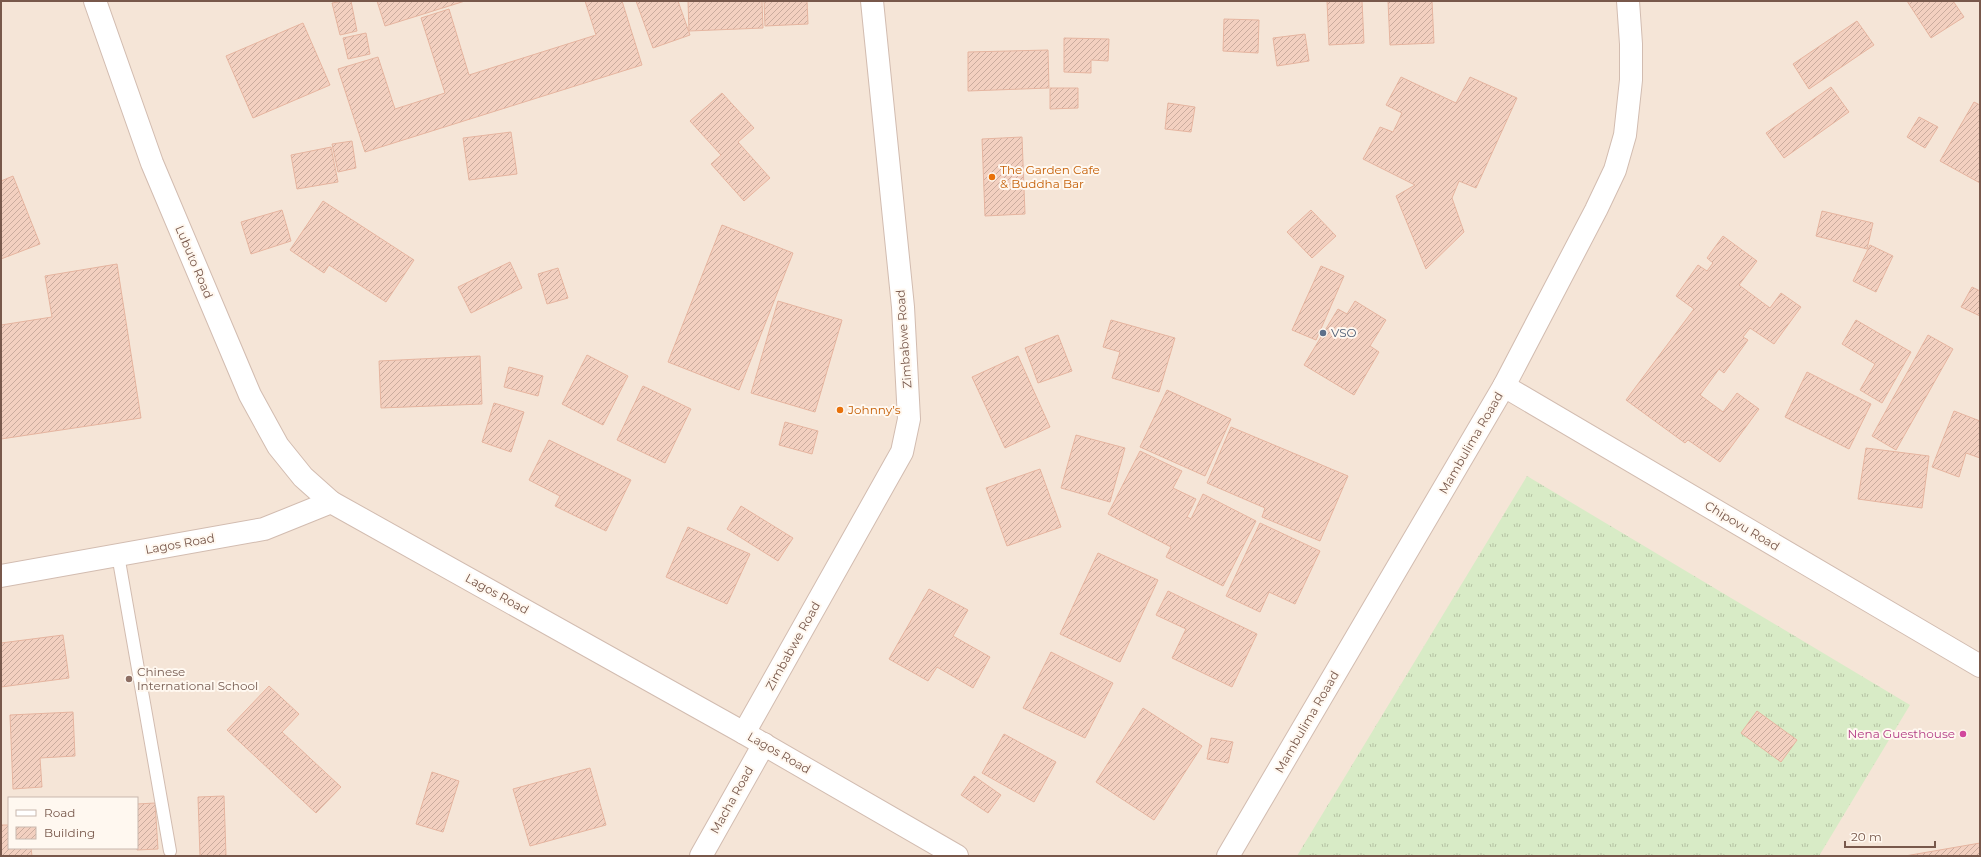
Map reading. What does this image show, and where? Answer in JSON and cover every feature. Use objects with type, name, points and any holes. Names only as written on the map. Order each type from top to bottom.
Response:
[{"type":"street","name":"Lubuto Road","points":[[95,1],[152,163],[250,395],[278,446],[303,477],[331,502]]},
{"type":"street","name":"Zimbabwe Road","points":[[744,733],[902,452],[909,419],[903,307],[872,1]]},
{"type":"street","name":"Mambulima Roaad","points":[[1228,856],[1504,386],[1596,210],[1615,170],[1624,135],[1631,80],[1631,44],[1628,1]]},
{"type":"street","name":"Chipovu Road","points":[[1504,386],[1980,666]]},
{"type":"street","name":"Lagos Road","points":[[1,576],[264,529],[331,502],[764,744],[957,856]]},
{"type":"street","name":"Macha Road","points":[[701,856],[764,744]]},
{"type":"lane","points":[[118,555],[170,851]]},
{"type":"shaded area","points":[[1,1],[1980,1],[1980,856],[1,856]]},
{"type":"green space","points":[[1527,476],[1910,705],[1819,856],[1297,856]]},
{"type":"building","points":[[351,1],[357,31],[340,35],[332,3]]},
{"type":"building","points":[[377,1],[465,1],[385,26]]},
{"type":"building","points":[[585,1],[622,1],[642,65],[365,152],[338,69],[378,57],[395,109],[445,93],[421,18],[449,9],[469,75],[596,35]]},
{"type":"building","points":[[636,1],[678,1],[690,35],[653,48]]},
{"type":"building","points":[[688,1],[762,1],[763,28],[689,31]]},
{"type":"building","points":[[764,1],[807,1],[808,24],[765,26]]},
{"type":"building","points":[[1327,1],[1362,1],[1364,43],[1329,45]]},
{"type":"building","points":[[1388,1],[1432,1],[1434,43],[1390,45]]},
{"type":"building","points":[[1907,1],[1953,1],[1964,17],[1931,38]]},
{"type":"building","points":[[1224,19],[1259,20],[1258,53],[1223,51]]},
{"type":"building","points":[[1857,21],[1874,45],[1809,89],[1793,64]]},
{"type":"building","points":[[303,23],[330,85],[253,118],[226,56]]},
{"type":"building","points":[[366,33],[370,54],[348,59],[343,38]]},
{"type":"building","points":[[1305,34],[1309,61],[1277,66],[1273,38]]},
{"type":"building","points":[[1064,38],[1109,39],[1108,61],[1091,60],[1091,73],[1064,72]]},
{"type":"building","points":[[1048,50],[1049,88],[968,91],[968,52]]},
{"type":"building","points":[[1401,77],[1456,103],[1470,77],[1517,98],[1476,188],[1459,181],[1452,198],[1464,232],[1426,269],[1396,196],[1415,185],[1363,159],[1380,127],[1393,132],[1402,113],[1386,105]]},
{"type":"building","points":[[1831,87],[1849,112],[1784,158],[1766,133]]},
{"type":"building","points":[[1050,88],[1078,88],[1078,108],[1050,109]]},
{"type":"building","points":[[722,93],[754,128],[738,142],[770,178],[744,201],[711,164],[721,155],[690,121]]},
{"type":"building","points":[[1974,102],[1980,105],[1980,183],[1940,161]]},
{"type":"building","points":[[1168,103],[1195,107],[1191,132],[1165,129]]},
{"type":"building","points":[[1919,117],[1938,127],[1925,148],[1907,137]]},
{"type":"building","points":[[511,132],[517,174],[469,180],[463,138]]},
{"type":"building","points":[[1022,137],[1025,214],[985,216],[982,139]]},
{"type":"building","points":[[352,141],[356,168],[338,172],[332,144]]},
{"type":"building","points":[[331,147],[338,182],[297,189],[291,155]]},
{"type":"building","points":[[13,176],[40,244],[1,259],[1,181]]},
{"type":"building","points":[[323,201],[414,260],[386,302],[329,265],[324,273],[290,250]]},
{"type":"building","points":[[282,210],[291,241],[251,254],[241,222]]},
{"type":"building","points":[[1311,210],[1336,236],[1312,258],[1287,232]]},
{"type":"building","points":[[1822,211],[1873,223],[1867,249],[1816,236]]},
{"type":"building","points":[[722,225],[793,253],[739,390],[668,362]]},
{"type":"building","points":[[1723,236],[1757,261],[1739,285],[1770,308],[1781,293],[1801,307],[1774,344],[1750,328],[1743,337],[1748,340],[1724,373],[1719,369],[1700,395],[1723,412],[1737,393],[1759,409],[1720,462],[1688,440],[1685,443],[1626,400],[1694,309],[1676,296],[1698,265],[1707,271],[1713,263],[1707,258]]},
{"type":"building","points":[[1870,245],[1893,256],[1876,292],[1853,281]]},
{"type":"building","points":[[510,262],[522,288],[471,313],[458,287]]},
{"type":"building","points":[[117,264],[141,418],[1,439],[1,325],[52,317],[45,276]]},
{"type":"building","points":[[1321,266],[1344,276],[1316,340],[1292,330]]},
{"type":"building","points":[[558,268],[568,298],[547,304],[538,274]]},
{"type":"building","points":[[1972,287],[1980,291],[1980,316],[1961,307]]},
{"type":"building","points":[[778,301],[842,320],[815,412],[751,393]]},
{"type":"building","points":[[1355,301],[1386,320],[1370,346],[1379,352],[1354,395],[1304,365],[1338,309],[1347,314]]},
{"type":"building","points":[[1111,320],[1175,338],[1159,392],[1112,378],[1120,352],[1103,347]]},
{"type":"building","points":[[1856,320],[1911,352],[1882,403],[1860,390],[1875,364],[1842,344]]},
{"type":"building","points":[[1058,335],[1072,371],[1038,383],[1025,348]]},
{"type":"building","points":[[1928,335],[1953,349],[1896,450],[1872,436]]},
{"type":"building","points":[[587,355],[628,376],[603,425],[562,404]]},
{"type":"building","points":[[480,356],[482,404],[381,408],[379,361]]},
{"type":"building","points":[[1018,356],[1050,427],[1005,448],[972,377]]},
{"type":"building","points":[[509,367],[543,376],[538,396],[504,387]]},
{"type":"building","points":[[1807,372],[1871,404],[1849,449],[1785,417]]},
{"type":"building","points":[[643,386],[691,409],[665,463],[617,440]]},
{"type":"building","points":[[1167,390],[1231,419],[1205,476],[1140,447]]},
{"type":"building","points":[[494,403],[524,412],[511,452],[482,442]]},
{"type":"building","points":[[1954,411],[1980,421],[1980,458],[1966,453],[1959,477],[1932,467]]},
{"type":"building","points":[[785,422],[818,431],[812,454],[779,445]]},
{"type":"building","points":[[1231,427],[1348,476],[1320,541],[1262,517],[1265,508],[1207,483]]},
{"type":"building","points":[[1076,435],[1125,448],[1110,502],[1061,488]]},
{"type":"building","points":[[549,440],[631,480],[606,531],[555,506],[560,496],[529,480]]},
{"type":"building","points":[[1866,448],[1929,456],[1922,508],[1858,499]]},
{"type":"building","points":[[1140,451],[1182,471],[1173,488],[1196,499],[1187,517],[1191,519],[1203,494],[1256,521],[1223,586],[1166,557],[1171,547],[1108,514]]},
{"type":"building","points":[[1040,469],[1061,527],[1007,546],[986,488]]},
{"type":"building","points":[[741,506],[793,538],[778,561],[727,529]]},
{"type":"building","points":[[1260,523],[1320,551],[1295,604],[1269,592],[1260,612],[1226,596]]},
{"type":"building","points":[[688,527],[750,554],[727,604],[666,577]]},
{"type":"building","points":[[1098,553],[1158,580],[1120,662],[1060,634]]},
{"type":"building","points":[[929,589],[968,610],[953,636],[990,657],[973,688],[937,667],[928,681],[889,659]]},
{"type":"building","points":[[1168,591],[1257,634],[1232,687],[1172,658],[1186,629],[1156,615]]},
{"type":"building","points":[[63,635],[69,678],[1,687],[1,643]]},
{"type":"building","points":[[1051,652],[1113,683],[1085,738],[1023,708]]},
{"type":"building","points":[[269,686],[299,714],[282,732],[341,787],[316,813],[227,730]]},
{"type":"building","points":[[1143,708],[1202,746],[1154,820],[1096,782]]},
{"type":"building","points":[[1757,711],[1797,740],[1781,762],[1741,733]]},
{"type":"building","points":[[73,712],[75,756],[40,758],[42,787],[13,789],[10,715]]},
{"type":"building","points":[[1004,734],[1056,762],[1034,802],[982,773]]},
{"type":"building","points":[[1211,738],[1233,742],[1228,763],[1207,759]]},
{"type":"building","points":[[590,768],[606,825],[530,846],[513,789]]},
{"type":"building","points":[[432,772],[459,781],[443,832],[416,824]]},
{"type":"building","points":[[974,776],[1001,795],[988,813],[961,795]]},
{"type":"building","points":[[224,796],[226,856],[200,856],[198,797]]},
{"type":"building","points":[[155,803],[158,849],[137,850],[138,804]]},
{"type":"building","points":[[1,825],[8,825],[8,849],[31,849],[32,856],[1,856]]},
{"type":"building","points":[[1980,843],[1980,856],[1905,856]]},
{"type":"place","name":"The Garden Cafe & Buddha Bar","points":[[992,177]]},
{"type":"place","name":"VSO","points":[[1323,333]]},
{"type":"place","name":"Johnny’s","points":[[840,410]]},
{"type":"place","name":"Chinese International School","points":[[129,679]]},
{"type":"place","name":"Nena Guesthouse","points":[[1963,734]]}]
